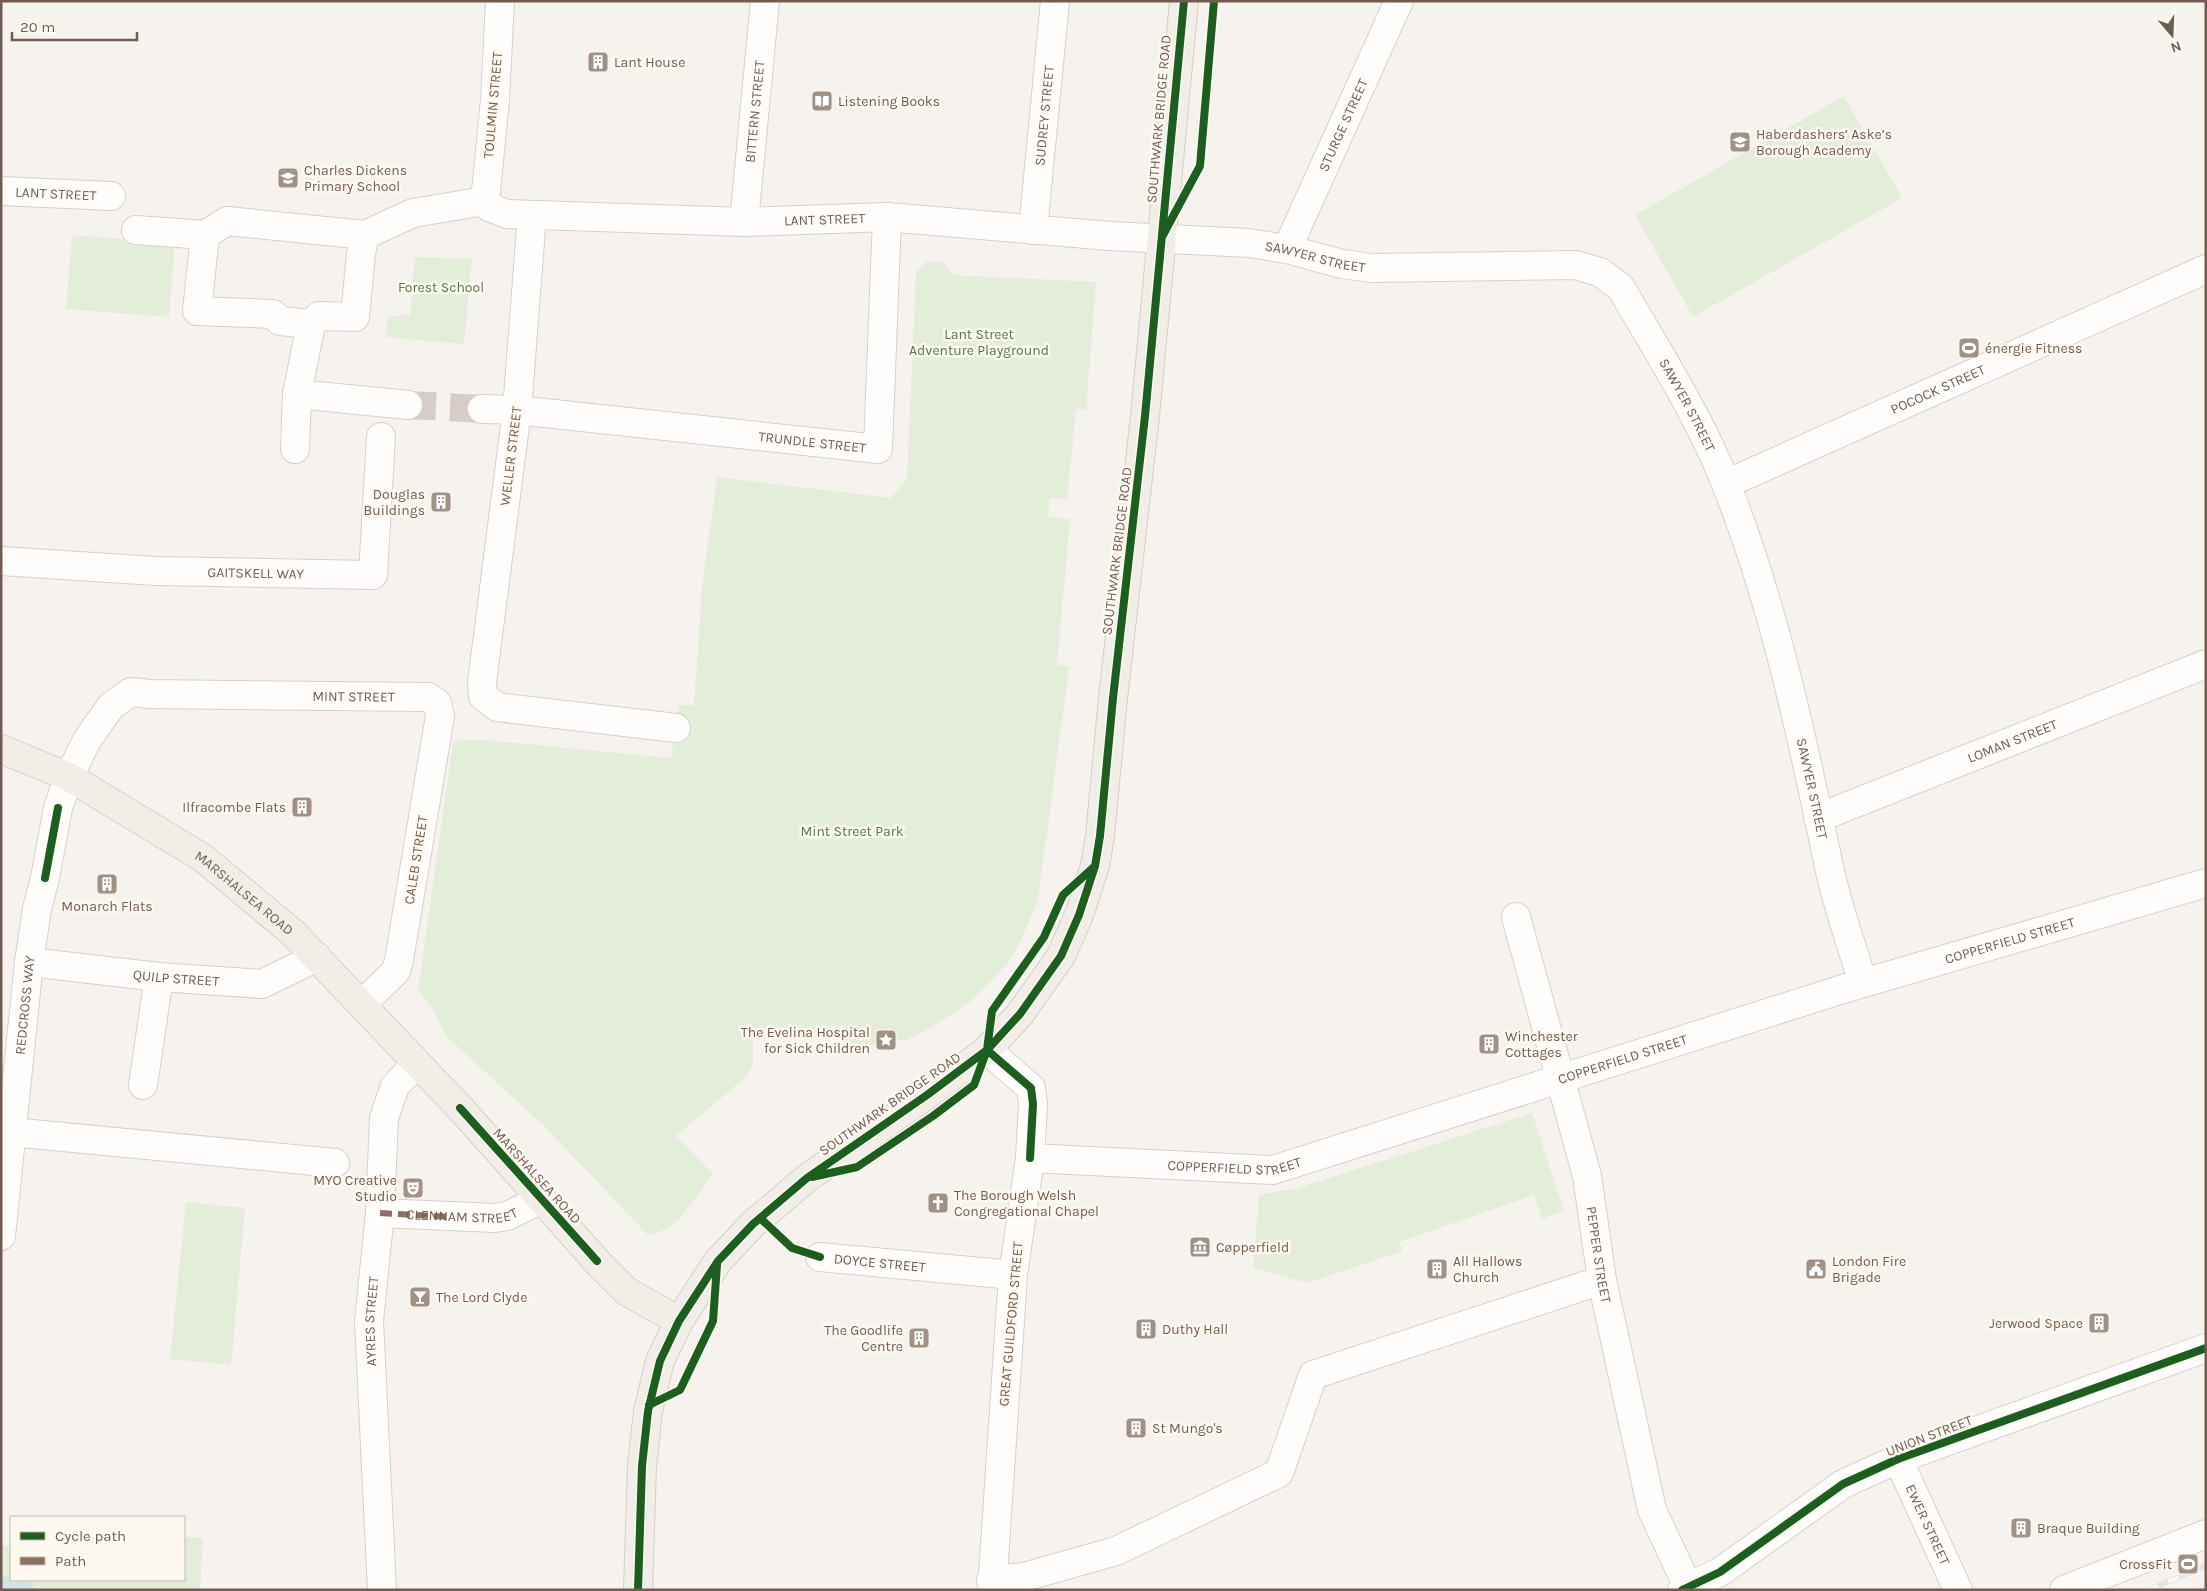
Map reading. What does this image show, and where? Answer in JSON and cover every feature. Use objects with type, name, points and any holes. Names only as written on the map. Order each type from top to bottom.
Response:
[{"type":"main road","name":"SOUTHWARK BRIDGE ROAD","points":[[638,1590],[642,1466],[648,1411],[660,1361],[679,1321],[718,1262],[753,1224],[807,1178],[927,1095],[987,1050],[1020,1014],[1061,956],[1079,916],[1095,866],[1145,416],[1184,1]]},
{"type":"main road","name":"MARSHALSEA ROAD","points":[[1,750],[69,777],[203,858],[294,934],[460,1108],[540,1200],[626,1291],[679,1321]]},
{"type":"street","name":"TOULMIN STREET","points":[[487,204],[500,1]]},
{"type":"street","name":"BITTERN STREET","points":[[744,222],[765,1]]},
{"type":"street","name":"SUDREY STREET","points":[[1034,230],[1055,1]]},
{"type":"street","name":"STURGE STREET","points":[[1287,249],[1399,1]]},
{"type":"street","name":"LANT STREET","points":[[1,191],[111,196]]},
{"type":"street","name":"LANT STREET","points":[[487,204],[507,214],[744,222],[887,217],[1161,239]]},
{"type":"street","points":[[136,230],[205,234],[227,221],[365,234],[413,213],[487,204]]},
{"type":"street","name":"WELLER STREET","points":[[532,215],[517,410],[482,682],[483,696],[497,708],[676,728]]},
{"type":"street","name":"TRUNDLE STREET","points":[[517,410],[878,449],[887,217]]},
{"type":"street","points":[[205,234],[197,312],[273,314],[280,321],[311,324]]},
{"type":"street","points":[[295,449],[297,394],[311,324],[319,316],[355,318],[361,254],[365,234]]},
{"type":"street","name":"SAWYER STREET","points":[[1161,239],[1248,243],[1287,249],[1342,264],[1372,268],[1575,265],[1600,272],[1621,288],[1704,433],[1726,484],[1763,590],[1796,714],[1826,854],[1862,983]]},
{"type":"street","name":"POCOCK STREET","points":[[1726,484],[2206,269]]},
{"type":"street","points":[[297,394],[408,404]]},
{"type":"street","points":[[482,409],[517,410]]},
{"type":"street","name":"GAITSKELL WAY","points":[[1,560],[156,571],[373,575],[382,436]]},
{"type":"street","name":"LOMAN STREET","points":[[1818,818],[2206,664]]},
{"type":"street","name":"MINT STREET","points":[[69,777],[87,740],[111,706],[131,692],[149,694],[428,697],[437,703]]},
{"type":"street","name":"CALEB STREET","points":[[362,1004],[396,971],[400,960],[440,716],[437,703]]},
{"type":"street","name":"REDCROSS WAY","points":[[1,1236],[29,962],[37,909],[46,878],[58,808],[69,777]]},
{"type":"street","name":"COPPERFIELD STREET","points":[[1030,1158],[1273,1170],[1862,983],[2206,883]]},
{"type":"street","name":"PEPPER STREET","points":[[1516,917],[1587,1176],[1602,1280],[1652,1510],[1685,1588]]},
{"type":"street","name":"QUILP STREET","points":[[29,962],[159,977],[262,984],[317,957]]},
{"type":"street","points":[[143,1085],[159,977]]},
{"type":"street","name":"GREAT GUILDFORD STREET","points":[[987,1050],[1031,1088],[1033,1104],[1030,1158],[1013,1276],[992,1585]]},
{"type":"street","name":"AYRES STREET","points":[[382,1590],[369,1321],[380,1213],[384,1118],[395,1086],[416,1064]]},
{"type":"street","points":[[11,1132],[335,1163]]},
{"type":"street","name":"CLENNAM STREET","points":[[380,1213],[451,1217],[507,1216],[540,1200]]},
{"type":"street","name":"DOYCE STREET","points":[[820,1256],[1013,1276]]},
{"type":"street","points":[[992,1585],[1116,1551],[1278,1473],[1313,1375],[1602,1280]]},
{"type":"street","name":"UNION STREET","points":[[1685,1588],[1720,1572],[1843,1484],[1898,1459],[2206,1348]]},
{"type":"street","name":"EWER STREET","points":[[1898,1459],[1958,1590]]},
{"type":"street","points":[[2064,1590],[2206,1534]]},
{"type":"green space","points":[[1844,96],[1902,198],[1693,317],[1635,215]]},
{"type":"green space","points":[[72,235],[175,243],[169,317],[66,309]]},
{"type":"green space","name":"Forest School","points":[[415,257],[472,259],[464,344],[386,337],[388,316],[410,315]]},
{"type":"green space","name":"Mint Street Park","points":[[926,262],[944,262],[952,275],[1096,282],[1086,410],[1076,409],[1067,499],[1050,498],[1048,517],[1070,519],[1057,665],[1069,667],[1038,900],[1009,962],[969,1003],[907,1040],[886,1040],[842,1055],[845,1026],[825,1027],[814,1033],[753,1029],[753,1063],[747,1076],[676,1136],[713,1174],[679,1220],[662,1231],[648,1235],[545,1127],[446,1036],[433,1009],[418,990],[453,743],[462,740],[485,740],[671,758],[679,705],[694,706],[702,587],[717,477],[891,498],[907,478],[916,272]]},
{"type":"green space","points":[[1532,1113],[1564,1211],[1542,1219],[1534,1195],[1399,1242],[1402,1251],[1308,1283],[1253,1268],[1259,1195],[1298,1188]]},
{"type":"green space","points":[[186,1202],[245,1208],[231,1365],[170,1359]]},
{"type":"green space","points":[[185,1537],[203,1538],[200,1590],[1,1590],[1,1545],[10,1547],[10,1581],[185,1581]]},
{"type":"shaded area","points":[[1,1577],[10,1577],[10,1581],[30,1581],[35,1590],[1,1590]]},
{"type":"tunnel","points":[[408,405],[482,409]]},
{"type":"railway","points":[[2148,1590],[2206,1566]]},
{"type":"marked path","points":[[380,1213],[451,1217]]},
{"type":"cycle path","points":[[638,1590],[642,1466],[648,1411],[660,1361],[679,1321],[718,1261],[753,1224],[807,1178],[927,1095],[987,1050],[1020,1014],[1061,956],[1079,915],[1095,866],[1100,836],[1113,698],[1145,416],[1184,1]]},
{"type":"cycle path","points":[[1163,235],[1200,166],[1214,1]]},
{"type":"cycle path","points":[[45,878],[58,808]]},
{"type":"cycle path","points":[[812,1177],[857,1167],[933,1116],[974,1085],[987,1050],[992,1011],[1044,937],[1063,895],[1095,866]]},
{"type":"cycle path","points":[[987,1050],[1031,1088],[1033,1104],[1030,1158]]},
{"type":"cycle path","points":[[460,1108],[597,1261]]},
{"type":"cycle path","points":[[760,1218],[792,1248],[820,1257]]},
{"type":"cycle path","points":[[649,1405],[680,1390],[713,1321],[717,1265]]},
{"type":"cycle path","points":[[1682,1590],[1720,1572],[1843,1484],[1898,1459],[2206,1348]]},
{"type":"place","name":"Lant House","points":[[598,62]]},
{"type":"place","name":"Listening Books","points":[[822,101]]},
{"type":"place","name":"Haberdashers’ Aske’s Borough Academy","points":[[1740,142]]},
{"type":"place","name":"Charles Dickens Primary School","points":[[288,178]]},
{"type":"place","name":"énergie Fitness","points":[[1969,348]]},
{"type":"place","name":"Douglas Buildings","points":[[441,502]]},
{"type":"place","name":"Ilfracombe Flats","points":[[302,807]]},
{"type":"place","name":"Monarch Flats","points":[[107,884]]},
{"type":"place","name":"The Evelina Hospital for Sick Children","points":[[886,1040]]},
{"type":"place","name":"Winchester Cottages","points":[[1489,1044]]},
{"type":"place","name":"MYO Creative Studio","points":[[413,1188]]},
{"type":"place","name":"The Borough Welsh Congregational Chapel","points":[[938,1203]]},
{"type":"place","name":"Cøpperfield","points":[[1200,1247]]},
{"type":"place","name":"All Hallows Church","points":[[1437,1269]]},
{"type":"place","name":"London Fire Brigade","points":[[1816,1269]]},
{"type":"place","name":"The Lord Clyde","points":[[420,1297]]},
{"type":"place","name":"Jerwood Space","points":[[2099,1323]]},
{"type":"place","name":"Duthy Hall","points":[[1146,1329]]},
{"type":"place","name":"The Goodlife Centre","points":[[919,1338]]},
{"type":"place","name":"St Mungo's","points":[[1136,1428]]},
{"type":"place","name":"Braque Building","points":[[2021,1528]]},
{"type":"place","name":"CrossFit","points":[[2188,1564]]},
{"type":"park label","name":"Lant Street Adventure Playground","points":[[979,342]]}]
